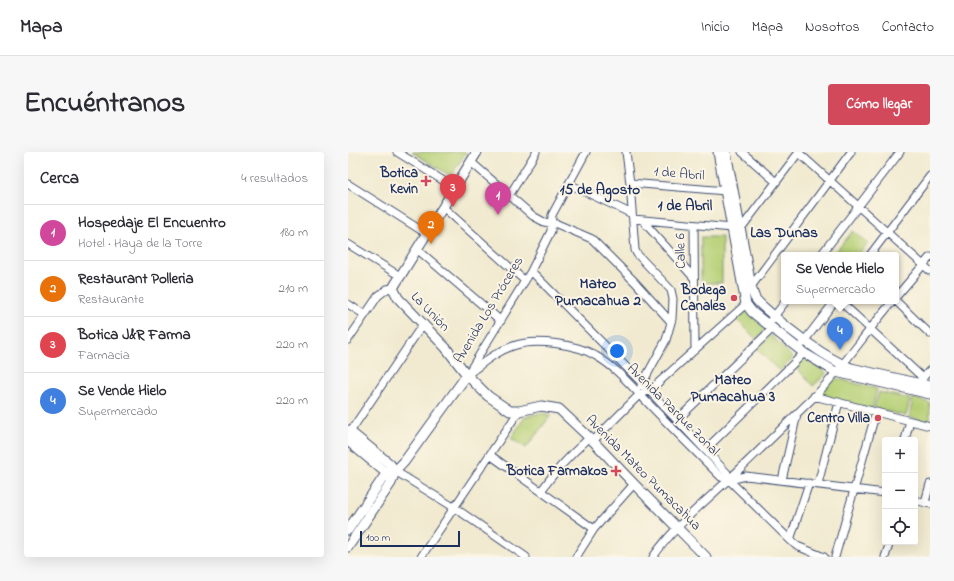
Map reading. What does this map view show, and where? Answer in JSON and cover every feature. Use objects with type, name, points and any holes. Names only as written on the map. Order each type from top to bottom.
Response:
[{"type":"street","points":[[397,152],[455,188]]},
{"type":"street","name":"La Unión","points":[[477,152],[393,288],[398,298],[446,348],[467,375],[488,396],[510,411],[519,411]]},
{"type":"street","points":[[509,196],[536,152]]},
{"type":"street","name":"Avenida Los Próceres","points":[[348,530],[384,478],[395,471],[411,453],[467,375],[501,321],[531,271],[551,231],[552,215],[586,152]]},
{"type":"street","points":[[626,152],[633,216],[634,245],[637,254],[672,292],[671,322],[666,340],[642,383],[640,394]]},
{"type":"street","points":[[718,152],[726,191],[754,297],[774,316],[839,368],[851,368],[921,380]]},
{"type":"street","points":[[726,152],[745,299],[752,312],[801,351],[839,368],[912,391],[930,394]]},
{"type":"street","points":[[742,152],[776,182]]},
{"type":"street","points":[[736,231],[776,182],[798,152],[930,271]]},
{"type":"street","points":[[541,491],[556,470],[572,452],[591,439],[640,394],[649,391],[695,350],[745,299],[751,286],[851,152]]},
{"type":"street","points":[[825,252],[858,206],[900,152]]},
{"type":"street","points":[[471,162],[533,216],[544,222],[552,223],[592,239],[635,282],[671,322]]},
{"type":"street","points":[[872,252],[930,176]]},
{"type":"street","name":"1 de Abril","points":[[630,183],[726,191]]},
{"type":"street","points":[[348,184],[427,234]]},
{"type":"street","points":[[569,184],[642,220],[736,231]]},
{"type":"street","points":[[443,207],[525,281]]},
{"type":"street","points":[[642,220],[694,278]]},
{"type":"street","name":"Calle 6","points":[[694,225],[695,350]]},
{"type":"street","points":[[348,244],[400,276]]},
{"type":"street","points":[[417,249],[501,321]]},
{"type":"street","points":[[899,293],[930,257]]},
{"type":"street","name":"Avenida Parque Zonal","points":[[531,271],[642,383],[727,473],[729,480]]},
{"type":"street","points":[[348,340],[382,292],[393,288]]},
{"type":"street","points":[[348,304],[365,315]]},
{"type":"street","points":[[677,420],[770,326],[774,316],[784,304]]},
{"type":"street","points":[[705,450],[801,351],[805,340],[833,304]]},
{"type":"street","points":[[843,304],[870,328],[921,380],[930,386]]},
{"type":"street","points":[[653,557],[677,528],[729,480],[814,396],[839,368],[890,304]]},
{"type":"street","points":[[899,304],[930,334]]},
{"type":"street","points":[[423,324],[348,434],[390,464],[395,471],[455,508],[526,557]]},
{"type":"street","name":"Avenida Parque Zonal","points":[[467,375],[493,354],[514,345],[540,342],[571,346],[595,355],[607,363],[640,394],[721,477],[729,480],[790,540],[797,546],[824,557]]},
{"type":"street","points":[[912,391],[930,370]]},
{"type":"street","points":[[814,396],[930,426]]},
{"type":"street","points":[[818,484],[840,402]]},
{"type":"street","name":"Avenida Mateo Pumacahua","points":[[519,411],[541,406],[559,409],[591,439],[706,557]]},
{"type":"street","points":[[421,557],[519,411]]},
{"type":"street","points":[[835,557],[876,412]]},
{"type":"street","points":[[782,480],[797,413]]},
{"type":"street","points":[[906,437],[910,420]]},
{"type":"street","points":[[786,424],[794,427]]},
{"type":"street","points":[[490,455],[594,529]]},
{"type":"street","name":"Avenida Los Próceres","points":[[348,547],[391,483],[395,471]]},
{"type":"street","points":[[729,480],[746,476],[855,488],[882,492]]},
{"type":"street","points":[[790,540],[809,483]]},
{"type":"street","points":[[576,557],[594,529],[634,484]]},
{"type":"street","points":[[918,501],[928,503],[930,484]]},
{"type":"street","points":[[885,557],[889,545]]},
{"type":"street","points":[[797,546],[813,557]]},
{"type":"green space","points":[[412,152],[466,152],[451,176]]},
{"type":"green space","points":[[853,231],[868,243],[860,252],[836,252]]},
{"type":"green space","points":[[701,237],[722,237],[722,283],[701,283]]},
{"type":"green space","points":[[744,307],[766,330],[756,339],[734,317]]},
{"type":"green space","points":[[771,335],[793,358],[779,371],[757,349]]},
{"type":"green space","points":[[803,358],[824,371],[826,374],[813,386],[795,366]]},
{"type":"green space","points":[[835,378],[877,389],[872,409],[817,396]]},
{"type":"green space","points":[[879,392],[910,399],[906,416],[874,408]]},
{"type":"green space","points":[[913,398],[930,403],[930,422],[909,417]]},
{"type":"green space","points":[[540,413],[551,415],[526,448],[511,438],[525,417]]},
{"type":"place","name":"Botica Kevin","points":[[426,181]]},
{"type":"place","name":"Botica J&R Farma","points":[[453,207]]},
{"type":"place","name":"Hospedaje El Encuentro","points":[[498,215]]},
{"type":"place","name":"Restaurant Polleria","points":[[431,244]]},
{"type":"place","name":"Bodega Canales","points":[[734,298]]},
{"type":"place","name":"Se Vende Hielo","points":[[840,350]]},
{"type":"place","name":"Centro Villa","points":[[878,418]]},
{"type":"place","name":"Botica Farmakos","points":[[616,471]]},
{"type":"district","name":"15 de Agosto","points":[[600,190]]},
{"type":"district","name":"1 de Abril","points":[[685,206]]},
{"type":"district","name":"Las Dunas","points":[[784,233]]},
{"type":"district","name":"Mateo Pumacahua 2","points":[[598,292]]},
{"type":"district","name":"Mateo Pumacahua 3","points":[[733,388]]}]
